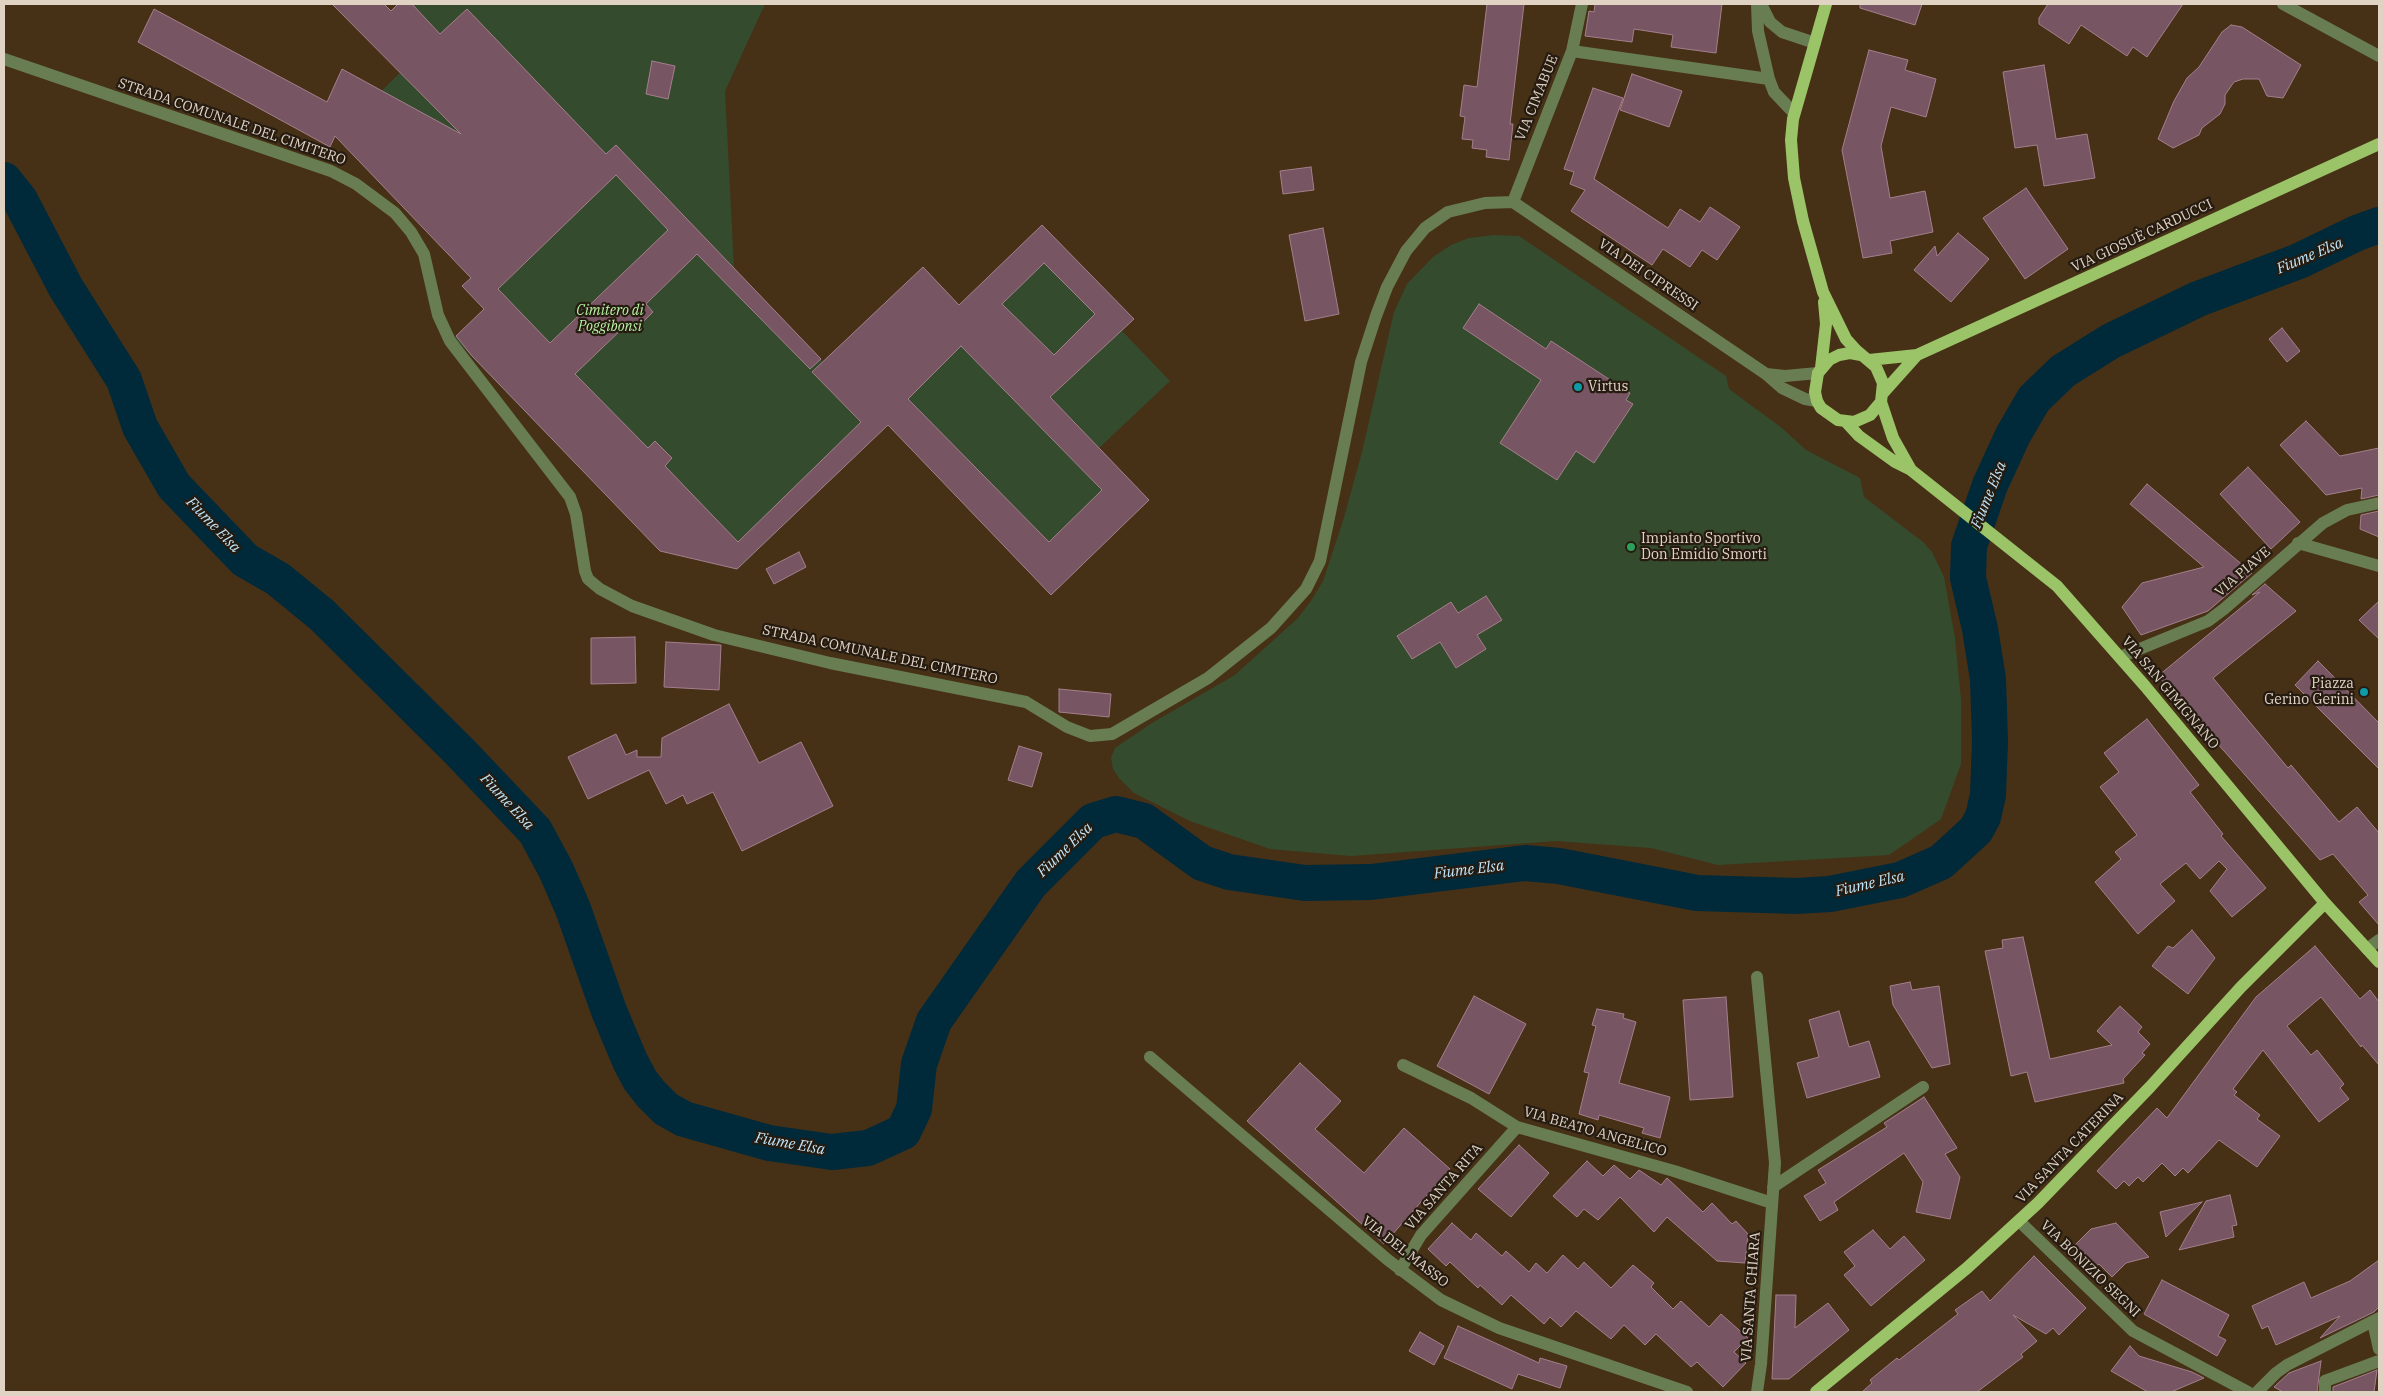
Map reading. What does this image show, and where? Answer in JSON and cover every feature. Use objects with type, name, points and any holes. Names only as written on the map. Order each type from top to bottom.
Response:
[{"type":"main road","name":"VIA SAN GIMIGNANO","points":[[1826,4],[1794,113],[1791,140],[1794,178],[1823,292],[1826,324],[1815,392],[1817,401],[1829,416],[1846,422],[1859,436],[1887,457],[1911,470],[2044,573],[2120,656],[2325,903],[2379,962]]},
{"type":"main road","name":"VIA GIOSUÈ CARDUCCI","points":[[1865,358],[1917,355],[2379,144]]},
{"type":"main road","name":"VIA SAN GIMIGNANO","points":[[1823,292],[1846,339],[1881,374],[1882,397],[1893,438],[1911,470]]},
{"type":"main road","points":[[1819,370],[1829,360],[1839,355],[1850,353],[1865,358]]},
{"type":"main road","name":"VIA GIOSUÈ CARDUCCI","points":[[1882,397],[1917,355]]},
{"type":"main road","points":[[1846,422],[1862,420],[1870,415],[1882,397]]},
{"type":"main road","name":"VIA SANTA CATERINA","points":[[1816,1392],[1961,1273],[2019,1221],[2084,1157],[2234,994],[2325,903]]},
{"type":"street","name":"VIA CIMABUE","points":[[1513,202],[1572,51],[1582,4]]},
{"type":"street","points":[[1757,4],[1758,32],[1769,79],[1774,92],[1794,113]]},
{"type":"street","points":[[1761,4],[1770,22],[1782,32],[1815,43]]},
{"type":"street","points":[[2284,4],[2379,56]]},
{"type":"street","points":[[1572,51],[1769,79]]},
{"type":"street","name":"STRADA COMUNALE DEL CIMITERO","points":[[4,59],[302,160],[349,180],[384,203],[406,225],[422,248],[429,268],[438,315],[450,341],[558,479],[574,508],[582,562],[588,579],[600,589],[632,606],[694,629],[814,660],[1014,699],[1030,704],[1062,725],[1083,734],[1097,736],[1112,734],[1213,674],[1259,638],[1299,599],[1312,579],[1320,561],[1366,342],[1387,287],[1400,262],[1418,234],[1440,216],[1472,204],[1513,202]]},
{"type":"street","name":"VIA DEI CIPRESSI","points":[[1513,202],[1766,374],[1782,388],[1794,395],[1817,401]]},
{"type":"street","points":[[1766,374],[1785,376],[1819,370]]},
{"type":"street","name":"VIA PIAVE","points":[[2120,656],[2208,620],[2224,609],[2298,543],[2333,517],[2358,507],[2379,503]]},
{"type":"street","points":[[2298,543],[2379,566]]},
{"type":"street","points":[[2368,949],[2379,940]]},
{"type":"street","points":[[1757,977],[1774,1140],[1772,1203]]},
{"type":"street","name":"VIA DEL MASSO","points":[[1150,1057],[1400,1270],[1441,1300],[1486,1323],[1687,1392]]},
{"type":"street","name":"VIA BEATO ANGELICO","points":[[1403,1065],[1477,1102],[1517,1127],[1674,1171],[1772,1203]]},
{"type":"street","points":[[1773,1187],[1923,1087]]},
{"type":"street","name":"VIA SANTA RITA","points":[[1400,1270],[1421,1235],[1517,1127]]},
{"type":"street","name":"VIA SANTA CHIARA","points":[[1757,1392],[1762,1364],[1772,1203]]},
{"type":"street","name":"VIA BONIZIO SEGNI","points":[[2019,1221],[2133,1331],[2248,1392]]},
{"type":"street","points":[[2257,1392],[2276,1372],[2287,1365],[2376,1320],[2379,1349]]},
{"type":"street","points":[[2325,1392],[2325,1381],[2379,1362]]},
{"type":"green space","name":"Cimitero di Poggibonsi","points":[[412,4],[765,4],[725,91],[734,269],[823,362],[923,267],[959,305],[1042,225],[1134,319],[1122,331],[1170,381],[1099,448],[1149,500],[1051,595],[888,425],[738,569],[660,551],[454,338],[484,309],[462,286],[471,277],[335,136],[440,34]]},
{"type":"green space","name":"Impianto Sportivo Don Emidio Smorti","points":[[1494,235],[1519,236],[1726,376],[1729,389],[1782,428],[1806,450],[1860,478],[1864,497],[1923,542],[1932,552],[1944,577],[1955,638],[1961,700],[1961,764],[1941,819],[1889,855],[1718,865],[1651,848],[1556,841],[1351,856],[1270,849],[1190,821],[1134,793],[1119,778],[1113,769],[1111,758],[1115,748],[1152,723],[1235,675],[1298,618],[1311,601],[1323,581],[1343,521],[1362,452],[1394,312],[1407,284],[1433,257],[1451,245],[1469,238]]},
{"type":"building","points":[[332,4],[384,4],[391,11],[398,4],[412,4],[440,34],[467,9],[606,154],[616,145],[821,359],[810,369],[697,254],[646,304],[653,312],[633,332],[626,325],[575,374],[648,448],[655,441],[672,458],[665,466],[738,542],[861,422],[812,372],[923,267],[959,305],[1042,225],[1134,319],[1050,397],[1149,500],[1051,595],[888,425],[737,569],[660,551],[472,356],[456,336],[484,309],[462,286],[471,278],[335,136],[330,147],[138,42],[154,9],[327,102],[342,69],[461,134]],"holes":[[[616,175],[668,230],[550,343],[498,289]],[[1044,263],[1095,314],[1054,355],[1002,304]],[[961,346],[1102,490],[1049,542],[908,399]]]},
{"type":"building","points":[[1487,4],[1524,4],[1510,124],[1513,124],[1509,160],[1486,157],[1487,150],[1472,148],[1473,140],[1462,139],[1465,117],[1460,116],[1464,85],[1477,87]]},
{"type":"building","points":[[1595,4],[1722,4],[1716,53],[1671,47],[1673,35],[1634,29],[1632,42],[1585,36],[1589,11],[1594,12]]},
{"type":"building","points":[[1860,4],[1922,4],[1915,25],[1860,8]]},
{"type":"building","points":[[2048,4],[2183,4],[2147,57],[2133,47],[2127,56],[2081,25],[2069,44],[2039,24],[2039,18]]},
{"type":"building","points":[[2231,25],[2242,27],[2301,65],[2283,98],[2267,96],[2259,79],[2243,79],[2234,82],[2225,95],[2225,104],[2220,114],[2202,128],[2199,135],[2173,148],[2158,139],[2174,101],[2187,78],[2199,67],[2222,32]]},
{"type":"building","points":[[1869,50],[1908,60],[1905,70],[1936,79],[1926,117],[1891,107],[1881,146],[1890,198],[1925,191],[1933,232],[1890,241],[1892,253],[1863,258],[1842,150]]},
{"type":"building","points":[[652,61],[675,66],[668,99],[646,94]]},
{"type":"building","points":[[2044,65],[2056,139],[2087,134],[2095,178],[2044,186],[2037,145],[2015,148],[2003,72]]},
{"type":"building","points":[[1632,74],[1682,91],[1669,127],[1620,110]]},
{"type":"building","points":[[1593,88],[1623,98],[1594,179],[1668,228],[1680,209],[1700,222],[1710,207],[1740,227],[1717,260],[1702,250],[1690,267],[1663,249],[1652,265],[1571,211],[1585,190],[1570,184],[1574,172],[1564,169]]},
{"type":"building","points":[[1311,167],[1314,190],[1283,194],[1280,171]]},
{"type":"building","points":[[2026,188],[2068,249],[2025,279],[1983,218]]},
{"type":"building","points":[[1323,228],[1339,314],[1305,321],[1289,235]]},
{"type":"building","points":[[1958,233],[1989,259],[1951,302],[1914,270],[1935,246],[1937,256]]},
{"type":"building","name":"Virtus","points":[[1479,304],[1546,349],[1551,341],[1630,393],[1626,400],[1633,404],[1594,463],[1576,451],[1557,480],[1500,443],[1541,380],[1463,328]]},
{"type":"building","points":[[2282,328],[2300,351],[2287,362],[2269,339]]},
{"type":"building","points":[[2306,421],[2340,456],[2379,448],[2379,495],[2361,499],[2362,488],[2326,495],[2280,445]]},
{"type":"building","points":[[2248,467],[2300,522],[2271,549],[2220,494]]},
{"type":"building","points":[[2147,484],[2252,573],[2208,611],[2141,635],[2122,607],[2142,583],[2204,567],[2130,504]]},
{"type":"building","points":[[2379,511],[2379,537],[2360,529],[2361,515]]},
{"type":"building","points":[[799,552],[806,567],[774,584],[766,569]]},
{"type":"building","points":[[2265,584],[2296,611],[2213,678],[2288,768],[2291,765],[2339,822],[2357,807],[2379,833],[2379,925],[2359,902],[2368,895],[2333,854],[2320,860],[2158,676],[2260,592],[2252,595]]},
{"type":"building","points":[[1486,596],[1502,620],[1477,635],[1486,649],[1456,668],[1440,642],[1412,659],[1397,636],[1451,602],[1458,613]]},
{"type":"building","points":[[2379,601],[2379,639],[2359,620]]},
{"type":"building","points":[[635,637],[636,683],[591,684],[591,638]]},
{"type":"building","points":[[666,642],[721,645],[719,690],[664,687]]},
{"type":"building","points":[[2318,661],[2379,723],[2379,769],[2295,685]]},
{"type":"building","points":[[1059,689],[1111,694],[1109,717],[1059,712]]},
{"type":"building","points":[[729,704],[759,763],[801,742],[833,806],[742,851],[713,792],[687,804],[683,795],[666,804],[649,770],[588,799],[568,757],[616,734],[626,755],[637,750],[637,757],[661,757],[662,738]]},
{"type":"building","points":[[2147,719],[2199,785],[2190,792],[2223,834],[2221,836],[2266,888],[2232,917],[2210,891],[2227,869],[2219,861],[2200,879],[2186,863],[2160,884],[2175,901],[2138,934],[2095,882],[2121,859],[2115,852],[2137,835],[2100,787],[2119,772],[2104,753]]},
{"type":"building","points":[[1019,746],[1042,753],[1032,787],[1008,780]]},
{"type":"building","points":[[2192,930],[2215,958],[2188,994],[2152,966],[2168,946],[2173,948]]},
{"type":"building","points":[[2023,937],[2050,1059],[2112,1045],[2097,1031],[2120,1006],[2142,1027],[2138,1032],[2150,1044],[2142,1053],[2145,1055],[2123,1079],[2124,1083],[2035,1102],[2027,1072],[2011,1076],[1985,951],[2003,948],[2002,940]]},
{"type":"building","points":[[2315,946],[2360,999],[2370,990],[2379,1002],[2379,1065],[2362,1045],[2361,1047],[2321,997],[2287,1026],[2311,1055],[2317,1050],[2344,1084],[2340,1088],[2349,1099],[2319,1122],[2263,1050],[2233,1089],[2237,1092],[2234,1095],[2260,1115],[2257,1119],[2280,1136],[2257,1167],[2219,1140],[2188,1173],[2183,1168],[2175,1176],[2162,1163],[2143,1182],[2138,1177],[2129,1186],[2124,1181],[2116,1189],[2097,1171],[2157,1108],[2167,1118],[2256,997]]},
{"type":"building","points":[[1910,982],[1912,990],[1939,986],[1950,1064],[1932,1068],[1893,1005],[1890,986]]},
{"type":"building","points":[[1474,996],[1526,1024],[1489,1094],[1437,1066]]},
{"type":"building","points":[[1726,997],[1733,1097],[1690,1100],[1683,1000]]},
{"type":"building","points":[[1597,1009],[1624,1014],[1623,1018],[1636,1022],[1619,1083],[1670,1097],[1660,1138],[1642,1133],[1644,1128],[1599,1115],[1598,1120],[1579,1114],[1589,1073],[1584,1072],[1596,1026],[1592,1025]]},
{"type":"building","points":[[1839,1011],[1849,1047],[1869,1041],[1880,1077],[1807,1098],[1797,1063],[1819,1057],[1809,1020]]},
{"type":"building","points":[[1300,1063],[1341,1101],[1315,1129],[1364,1173],[1404,1128],[1450,1169],[1384,1244],[1247,1121]]},
{"type":"building","points":[[1924,1097],[1957,1148],[1945,1154],[1960,1177],[1950,1219],[1916,1212],[1923,1182],[1904,1153],[1834,1202],[1838,1210],[1820,1221],[1804,1196],[1826,1183],[1818,1170],[1887,1127],[1884,1123]]},
{"type":"building","points":[[1519,1145],[1549,1173],[1511,1217],[1478,1189]]},
{"type":"building","points":[[1587,1161],[1603,1176],[1614,1165],[1630,1179],[1639,1170],[1661,1185],[1667,1178],[1703,1212],[1712,1203],[1732,1224],[1736,1221],[1748,1234],[1745,1263],[1717,1261],[1667,1217],[1654,1232],[1620,1197],[1598,1220],[1584,1209],[1577,1217],[1553,1196]]},
{"type":"building","points":[[2230,1195],[2237,1225],[2232,1226],[2234,1237],[2179,1250],[2206,1201]]},
{"type":"building","points":[[2202,1202],[2166,1237],[2160,1212]]},
{"type":"building","points":[[1452,1223],[1471,1240],[1476,1233],[1502,1256],[1506,1251],[1529,1272],[1536,1263],[1547,1273],[1563,1255],[1578,1269],[1584,1262],[1611,1288],[1633,1265],[1654,1283],[1651,1287],[1673,1309],[1681,1301],[1709,1327],[1721,1314],[1748,1338],[1734,1352],[1746,1363],[1723,1387],[1697,1362],[1691,1367],[1656,1334],[1645,1345],[1624,1325],[1611,1339],[1576,1311],[1561,1327],[1550,1317],[1544,1324],[1511,1295],[1502,1305],[1480,1285],[1478,1288],[1450,1262],[1446,1266],[1428,1249]]},
{"type":"building","points":[[2116,1223],[2149,1257],[2126,1263],[2112,1277],[2099,1264],[2096,1267],[2075,1245],[2091,1229]]},
{"type":"building","points":[[1873,1230],[1890,1249],[1904,1236],[1925,1260],[1871,1306],[1844,1275],[1855,1266],[1844,1252]]},
{"type":"building","points":[[2034,1256],[2086,1308],[2059,1335],[2053,1328],[2046,1334],[2013,1315],[2037,1341],[2021,1354],[2023,1357],[1977,1392],[1862,1392],[1872,1383],[1870,1380],[1897,1358],[1899,1360],[1958,1314],[1955,1310],[1982,1291],[1990,1301]]},
{"type":"building","points":[[2379,1260],[2379,1307],[2374,1312],[2320,1338],[2340,1316],[2276,1345],[2268,1326],[2262,1329],[2252,1306],[2304,1282],[2311,1298],[2350,1281]]},
{"type":"building","points":[[2162,1280],[2229,1315],[2218,1336],[2226,1340],[2217,1356],[2144,1314]]},
{"type":"building","points":[[1776,1295],[1796,1295],[1795,1328],[1828,1303],[1849,1330],[1789,1379],[1772,1379]]},
{"type":"building","points":[[1458,1326],[1539,1363],[1540,1358],[1567,1366],[1560,1388],[1518,1374],[1512,1389],[1444,1358]]},
{"type":"building","points":[[1420,1332],[1444,1346],[1434,1365],[1409,1351]]},
{"type":"building","points":[[2130,1346],[2139,1356],[2192,1372],[2204,1378],[2171,1392],[2148,1392],[2111,1371]]},
{"type":"building","points":[[2321,1361],[2317,1392],[2283,1392],[2274,1387],[2289,1373]]},
{"type":"building","points":[[2377,1370],[2374,1392],[2333,1392],[2333,1387]]},
{"type":"waterway","name":"Fiume Elsa","points":[[4,180],[20,200],[66,288],[124,380],[140,427],[174,486],[245,560],[278,579],[322,615],[459,751],[535,831],[556,870],[573,909],[609,1011],[630,1061],[640,1080],[651,1094],[666,1109],[684,1119],[769,1143],[832,1152],[868,1148],[903,1132],[914,1109],[919,1064],[934,1021],[1031,883],[1093,821],[1116,814],[1144,821],[1202,863],[1229,872],[1305,883],[1371,882],[1525,863],[1559,866],[1697,893],[1796,896],[1830,894],[1900,880],[1941,862],[1976,830],[1983,817],[1988,795],[1990,741],[1988,679],[1980,629],[1968,578],[1969,546],[1990,485],[2013,435],[2034,399],[2063,371],[2111,341],[2198,299],[2299,261],[2357,233],[2379,225]]},
{"type":"place","name":"Virtus","points":[[1578,387]]},
{"type":"place","name":"Impianto Sportivo Don Emidio Smorti","points":[[1631,547]]},
{"type":"place","name":"Piazza Gerino Gerini","points":[[2364,692]]}]
